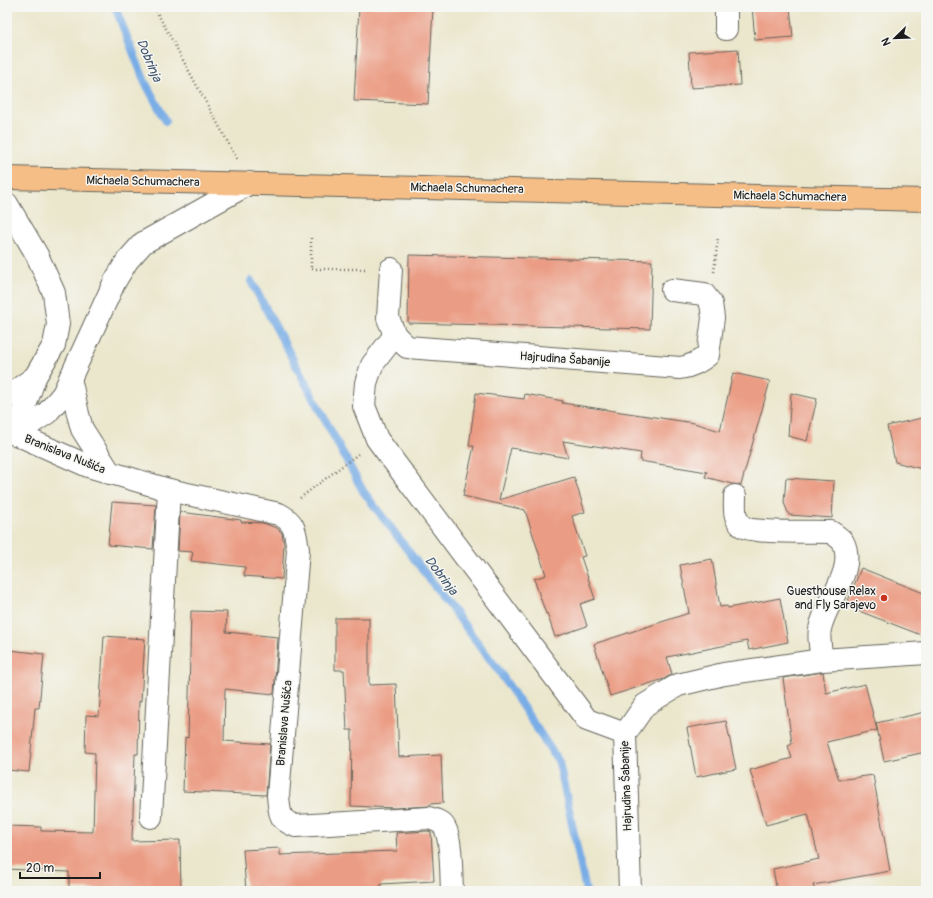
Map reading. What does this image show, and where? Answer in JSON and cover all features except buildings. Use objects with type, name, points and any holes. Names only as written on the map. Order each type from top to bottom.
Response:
[{"type":"main road","name":"Michaela Schumachera","points":[[7,178],[926,200]]},
{"type":"street","points":[[726,7],[726,29]]},
{"type":"street","points":[[11,432],[47,413],[63,394],[115,281],[127,261],[143,243],[250,183]]},
{"type":"street","points":[[7,204],[37,255],[54,293],[58,324],[54,344],[35,377],[11,432]]},
{"type":"street","points":[[391,269],[388,318],[395,335],[372,365],[366,383],[364,406],[377,439],[587,720],[625,734]]},
{"type":"street","name":"Hajrudina Šabanije","points":[[395,335],[407,347],[680,368],[690,366],[708,356],[713,318],[711,303],[704,294],[672,290]]},
{"type":"street","points":[[7,397],[35,377]]},
{"type":"street","points":[[70,378],[82,429],[110,472]]},
{"type":"street","name":"Branislava Nušića","points":[[11,432],[88,466],[170,490],[279,514],[289,520],[295,531],[298,550],[278,796],[280,814],[286,823],[296,826],[429,818],[440,822],[445,828],[449,839],[452,891]]},
{"type":"street","points":[[151,817],[170,490]]},
{"type":"street","points":[[735,496],[735,516],[743,527],[759,530],[831,532],[842,541],[846,554],[846,567],[824,614],[819,631],[822,660]]},
{"type":"street","name":"Hajrudina Šabanije","points":[[630,891],[625,734],[644,705],[678,685],[724,674],[822,660],[926,653]]},
{"type":"path","points":[[154,7],[250,183]]},
{"type":"path","points":[[311,238],[311,269],[391,269]]},
{"type":"path","points":[[279,514],[377,439]]},
{"type":"waterway","name":"Dobrinja","points":[[115,7],[145,82],[166,121]]},
{"type":"waterway","name":"Dobrinja","points":[[251,281],[363,491],[499,671],[559,762],[586,891]]},
{"type":"place","name":"Guesthouse Relax and Fly Sarajevo","points":[[884,598]]}]
